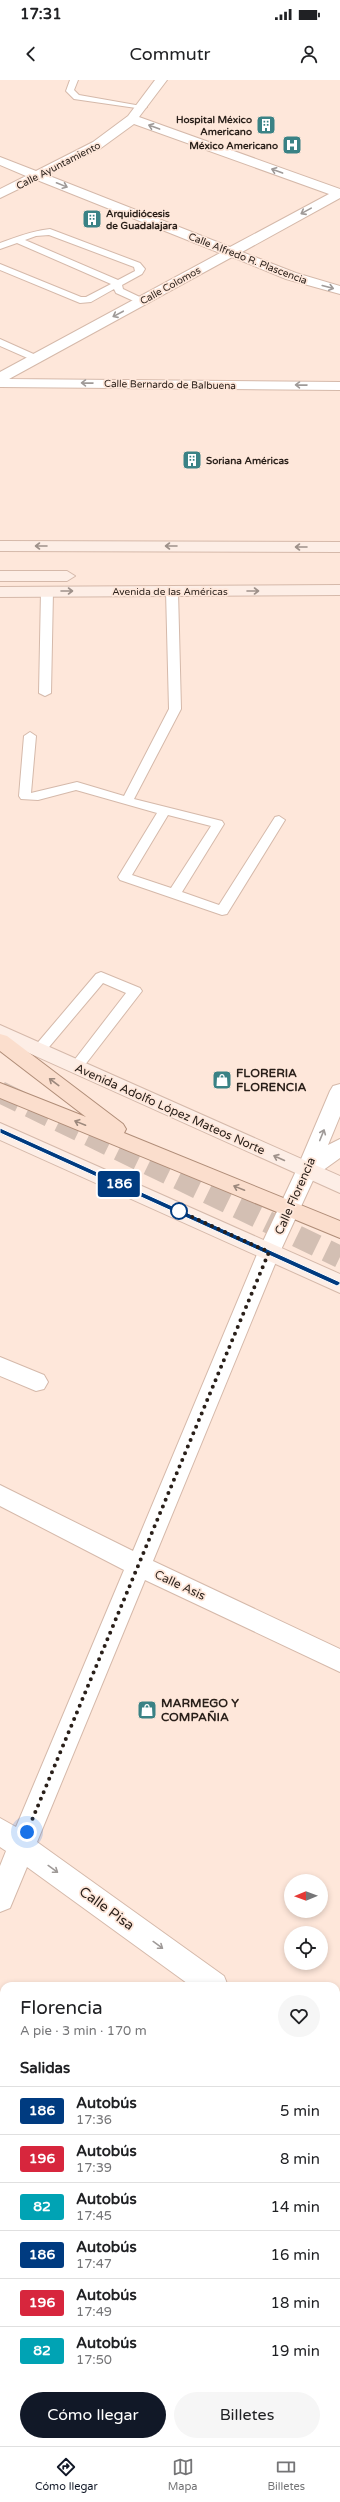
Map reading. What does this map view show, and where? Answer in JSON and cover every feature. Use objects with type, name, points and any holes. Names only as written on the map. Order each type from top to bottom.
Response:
[{"type":"main road","points":[[0,546],[340,547]]},
{"type":"main road","points":[[0,561],[340,561]]},
{"type":"main road","name":"Avenida de las Américas","points":[[0,576],[340,577]]},
{"type":"main road","name":"Avenida de las Américas","points":[[0,592],[340,590]]},
{"type":"main road","name":"Avenida Adolfo López Mateos Norte","points":[[0,1032],[340,1185]]},
{"type":"main road","points":[[0,1041],[141,1148]]},
{"type":"main road","points":[[0,1090],[340,1230]]},
{"type":"main road","points":[[0,1131],[340,1284]]},
{"type":"street","name":"Calle Ayuntamiento","points":[[0,194],[97,145],[132,119],[143,107],[161,80]]},
{"type":"street","points":[[132,119],[340,193]]},
{"type":"street","name":"Calle Alfredo R. Plascencia","points":[[0,161],[291,276],[340,290]]},
{"type":"street","name":"Calle Colomos","points":[[0,378],[340,193]]},
{"type":"street","name":"Calle Bernardo de Balbuena","points":[[0,382],[340,386]]},
{"type":"street","name":"Calle Florencia","points":[[0,1899],[11,1839],[138,1566],[269,1252],[307,1171],[340,1091]]},
{"type":"street","points":[[307,1171],[340,1147]]},
{"type":"street","points":[[0,1366],[36,1382]]},
{"type":"street","name":"Calle Asis","points":[[0,1495],[138,1566],[340,1661]]},
{"type":"street","name":"Calle Pisa","points":[[11,1839],[208,1982]]},
{"type":"lane","points":[[74,80],[70,91],[77,97],[143,107]]},
{"type":"lane","points":[[0,246],[14,239],[35,233],[50,232],[137,265],[140,269],[139,272],[118,287],[104,290],[88,300],[80,300],[0,267]]},
{"type":"lane","points":[[14,239],[118,287],[141,301]]},
{"type":"lane","points":[[0,342],[35,358]]},
{"type":"lane","points":[[45,693],[47,591]]},
{"type":"lane","points":[[127,801],[174,709],[172,591]]},
{"type":"lane","points":[[30,736],[25,796],[34,798],[69,786],[77,786],[127,801],[218,824],[174,894]]},
{"type":"lane","points":[[165,810],[124,877],[222,910],[279,820]]},
{"type":"lane","points":[[39,1050],[101,977],[135,991],[76,1067]]},
{"type":"tunnel","points":[[0,1092],[340,1257]]},
{"type":"bus line","name":"186","points":[[0,1131],[340,1284]]},
{"type":"place","name":"Hospital México Americano","points":[[266,125]]},
{"type":"place","name":"México Americano","points":[[292,145]]},
{"type":"place","name":"Arquidiócesis de Guadalajara","points":[[92,219]]},
{"type":"place","name":"Soriana Américas","points":[[192,460]]},
{"type":"place","name":"FLORERIA FLORENCIA","points":[[222,1080]]},
{"type":"place","name":"MARMEGO Y COMPAÑIA","points":[[147,1710]]},
{"type":"route","points":[[27,1832],[269,1252],[179,1211]]}]
